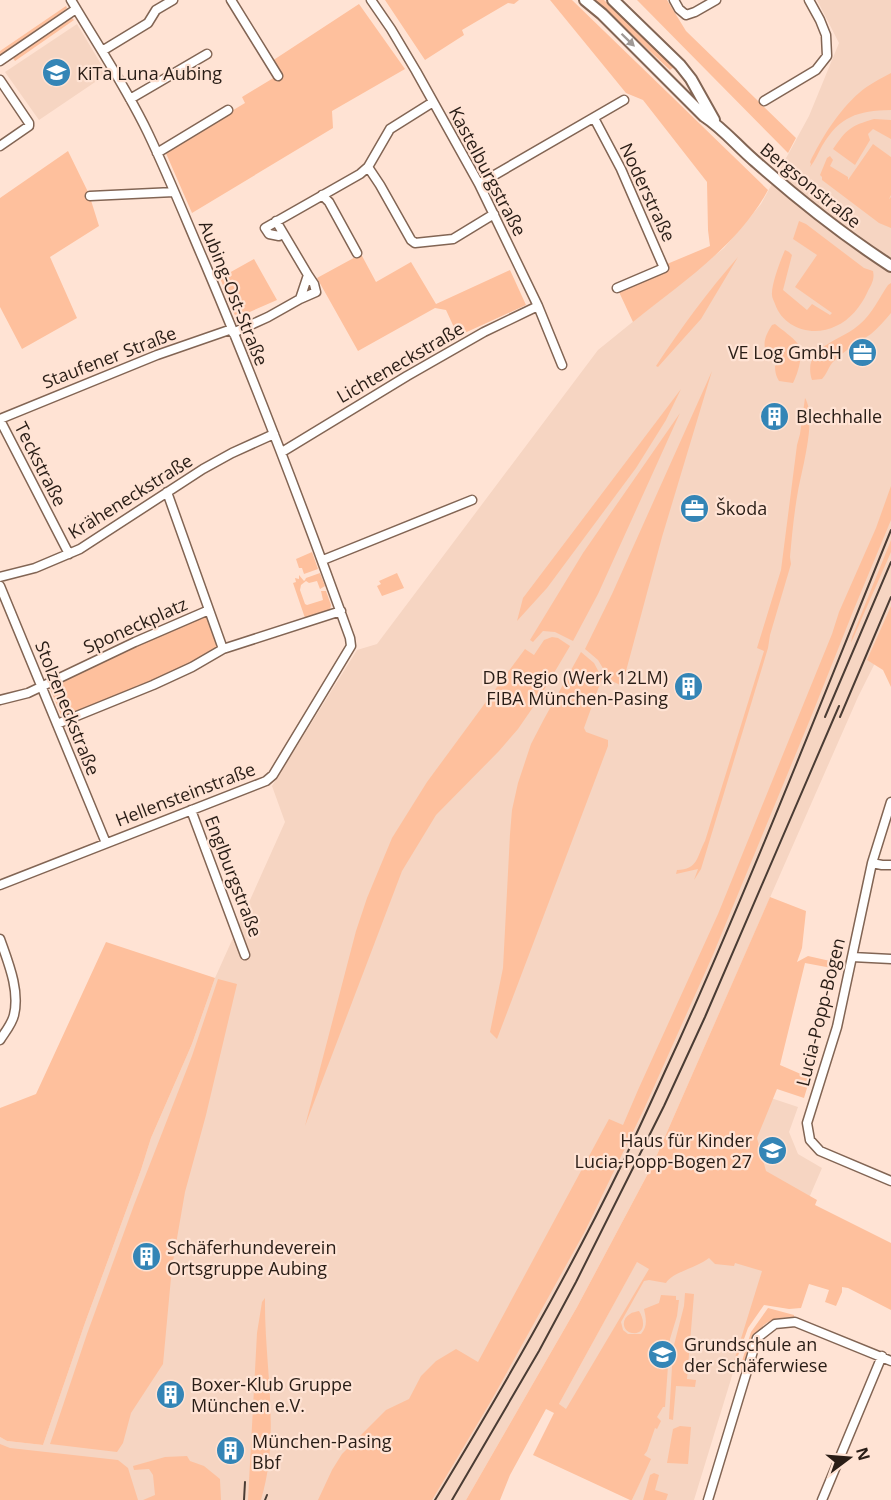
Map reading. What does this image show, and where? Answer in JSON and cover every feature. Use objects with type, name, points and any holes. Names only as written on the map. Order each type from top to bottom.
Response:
[{"type":"street","name":"Aubing-Ost-Straße","points":[[71,0],[130,99],[157,153],[282,452],[341,611]]},
{"type":"street","points":[[102,51],[148,23],[156,10],[173,0]]},
{"type":"street","points":[[231,0],[278,76]]},
{"type":"street","name":"Kastelburgstraße","points":[[371,0],[416,71],[479,184],[538,306],[562,365]]},
{"type":"street","name":"Bergsonstraße","points":[[585,0],[753,160],[809,207],[891,266]]},
{"type":"street","name":"Bergsonstraße","points":[[613,0],[691,79],[715,123]]},
{"type":"street","points":[[674,0],[686,15],[716,0]]},
{"type":"street","points":[[764,101],[816,70],[827,56],[826,35],[809,0]]},
{"type":"street","points":[[0,61],[76,9]]},
{"type":"street","points":[[130,99],[207,54]]},
{"type":"street","points":[[0,80],[29,123],[29,126],[0,146]]},
{"type":"street","points":[[479,184],[624,100]]},
{"type":"street","points":[[276,221],[283,234],[279,236],[269,234],[265,228],[276,221],[360,174],[368,167],[390,129],[433,102]]},
{"type":"street","points":[[157,153],[228,110]]},
{"type":"street","name":"Noderstraße","points":[[594,118],[621,169],[664,268],[617,288]]},
{"type":"street","points":[[368,167],[411,240],[415,243],[453,239],[494,214]]},
{"type":"street","points":[[90,196],[174,192]]},
{"type":"street","points":[[322,195],[357,253]]},
{"type":"street","name":"Staufener Straße","points":[[0,420],[157,355],[233,331],[268,317],[300,299],[308,275],[283,234]]},
{"type":"street","name":"Lichteneckstraße","points":[[282,452],[484,332],[538,306]]},
{"type":"street","name":"Teckstraße","points":[[0,420],[69,554]]},
{"type":"street","name":"Kräheneckstraße","points":[[0,577],[34,568],[69,554],[93,541],[203,469],[274,434]]},
{"type":"street","points":[[167,492],[223,649]]},
{"type":"street","points":[[323,560],[472,500]]},
{"type":"street","name":"Stolzeneckstraße","points":[[0,586],[106,843]]},
{"type":"street","name":"Sponeckplatz","points":[[0,700],[28,693],[209,610]]},
{"type":"street","points":[[57,724],[153,685],[192,667],[223,649],[341,611]]},
{"type":"street","name":"Hellensteinstraße","points":[[0,885],[266,781],[273,775],[351,646],[351,638],[341,611]]},
{"type":"street","name":"Lucia-Popp-Bogen","points":[[891,802],[872,863],[837,1027],[807,1124],[810,1140],[820,1151],[891,1181]]},
{"type":"street","name":"Englburgstraße","points":[[191,810],[245,955]]},
{"type":"street","points":[[872,863],[891,865]]},
{"type":"street","points":[[0,939],[14,990],[14,1015],[0,1040]]},
{"type":"street","points":[[852,957],[891,959]]},
{"type":"street","points":[[708,1500],[757,1338],[775,1323],[795,1322],[891,1361]]},
{"type":"street","points":[[822,1500],[882,1356]]},
{"type":"shaded area","points":[[385,0],[519,0],[514,4],[508,3],[462,30],[464,35],[425,60]]},
{"type":"shaded area","points":[[550,0],[572,0],[768,190],[756,210],[725,246],[633,322],[619,292],[669,270],[667,264],[710,246],[707,182],[643,100],[626,93]]},
{"type":"shaded area","points":[[595,0],[604,0],[675,66],[670,70]]},
{"type":"shaded area","points":[[637,0],[667,0],[686,31],[796,138],[788,153]]},
{"type":"shaded area","points":[[817,0],[891,0],[891,642],[887,639],[858,697],[653,1164],[577,1307],[466,1500],[0,1500],[0,1437],[7,1441],[43,1445],[151,1138],[192,1044],[215,978],[285,822],[272,786],[357,650],[377,644],[598,350],[724,248],[761,204],[809,116],[839,43]]},
{"type":"shaded area","points":[[359,4],[405,69],[332,111],[333,128],[192,213],[165,151],[245,103],[242,97],[280,74],[272,61]]},
{"type":"shaded area","points":[[66,6],[65,10],[0,55],[0,51]]},
{"type":"shaded area","points":[[72,18],[74,20],[15,61],[13,58]]},
{"type":"shaded area","name":"KiTa Luna Aubing","points":[[77,24],[107,74],[39,120],[5,72]]},
{"type":"shaded area","points":[[891,73],[891,110],[868,112],[850,117],[829,136],[810,167],[810,162],[819,144],[844,108],[863,90]]},
{"type":"shaded area","points":[[874,119],[891,120],[891,139],[873,129],[868,134],[870,140],[855,165],[833,149],[850,129]]},
{"type":"shaded area","points":[[873,144],[891,157],[891,195],[889,199],[891,197],[891,228],[879,223],[822,180],[820,175],[830,156],[833,160],[830,166],[848,177],[848,180]]},
{"type":"shaded area","points":[[68,151],[89,194],[99,226],[50,257],[77,318],[22,349],[0,307],[0,198]]},
{"type":"shaded area","points":[[799,221],[864,268],[873,271],[872,282],[858,308],[836,326],[818,331],[800,329],[792,325],[779,312],[772,297],[775,279],[785,250],[792,255],[783,290],[807,310],[812,304],[830,315],[832,313],[795,287],[817,255],[793,239]]},
{"type":"shaded area","points":[[361,254],[376,282],[411,262],[436,304],[510,270],[526,305],[458,336],[446,310],[435,308],[358,351],[317,278]]},
{"type":"shaded area","points":[[738,257],[701,319],[658,367],[656,366],[695,310]]},
{"type":"shaded area","points":[[254,259],[277,300],[236,318],[220,278]]},
{"type":"shaded area","points":[[891,283],[891,313],[871,334],[836,359],[822,379],[812,380],[810,369],[812,359],[817,352],[864,320]]},
{"type":"shaded area","points":[[775,324],[800,348],[800,364],[793,383],[779,381],[775,366],[783,360],[782,354],[775,350],[766,351],[765,348],[767,334]]},
{"type":"shaded area","points":[[712,371],[662,537],[622,686],[610,680],[598,660],[585,649]]},
{"type":"shaded area","points":[[681,389],[666,420],[636,468],[547,588],[517,621],[523,598]]},
{"type":"shaded area","points":[[805,398],[810,417],[809,430],[795,508],[791,564],[701,869],[694,880],[698,869],[676,874],[677,870],[693,865],[705,841],[764,651],[757,648],[781,570]]},
{"type":"shaded area","points":[[680,413],[598,594],[573,641],[555,632],[543,631],[533,642],[530,640],[583,553]]},
{"type":"shaded area","points":[[891,486],[891,520],[712,957],[644,1109],[585,1231],[491,1401],[432,1500],[318,1500],[342,1454],[386,1410],[409,1399],[421,1376],[436,1361],[456,1349],[478,1362],[609,1119],[623,1125],[718,914],[839,612],[876,528]]},
{"type":"shaded area","points":[[891,540],[891,552],[851,643],[852,637]]},
{"type":"shaded area","points":[[312,552],[318,569],[304,574],[296,559]]},
{"type":"shaded area","points":[[320,573],[325,586],[320,589],[317,581],[309,583],[306,581],[301,585],[300,590],[307,605],[323,600],[321,591],[326,591],[331,605],[330,610],[305,618],[293,583],[296,582],[295,578],[299,579],[299,575],[304,581]]},
{"type":"shaded area","points":[[397,573],[404,588],[382,596],[377,586],[381,584],[379,581]]},
{"type":"shaded area","points":[[891,606],[891,687],[883,670],[867,660]]},
{"type":"shaded area","points":[[209,614],[220,648],[146,685],[145,683],[136,686],[137,689],[67,716],[61,715],[49,686]]},
{"type":"shaded area","points":[[552,637],[570,646],[538,700],[499,751],[436,815],[402,871],[305,1126],[356,931],[392,838],[427,782],[525,649],[534,655],[544,640]]},
{"type":"shaded area","points":[[581,652],[594,663],[602,678],[584,728],[586,732],[608,740],[608,746],[497,1039],[490,1032],[503,968],[512,810],[531,744]]},
{"type":"shaded area","points":[[770,897],[806,911],[802,948],[797,962],[808,956],[839,963],[837,969],[805,963],[780,1065],[810,1078],[804,1098],[777,1089],[757,1138],[766,1171],[817,1200],[815,1205],[891,1243],[891,1310],[842,1287],[836,1306],[825,1302],[829,1290],[809,1284],[801,1308],[789,1309],[764,1305],[748,1328],[736,1361],[734,1361],[762,1271],[735,1263],[734,1266],[715,1264],[709,1258],[674,1276],[666,1283],[644,1281],[621,1322],[623,1330],[628,1334],[641,1334],[646,1325],[644,1309],[659,1303],[661,1295],[676,1296],[676,1300],[679,1300],[670,1339],[665,1407],[657,1417],[661,1421],[657,1429],[655,1428],[644,1455],[651,1459],[632,1500],[533,1455],[554,1413],[546,1409],[510,1475],[500,1500],[466,1500],[577,1307],[653,1164]],"holes":[[[637,1262],[649,1269],[566,1409],[559,1404]]]},
{"type":"shaded area","points":[[106,942],[215,978],[192,1044],[151,1138],[43,1445],[7,1441],[0,1437],[0,1108],[36,1094]]},
{"type":"shaded area","points":[[218,979],[237,984],[185,1192],[172,1267],[163,1364],[131,1413],[123,1443],[117,1452],[50,1444],[87,1334],[192,1056]]},
{"type":"shaded area","name":"Haus für Kinder Lucia-Popp-Bogen 27","points":[[765,1096],[798,1107],[789,1132],[798,1154],[822,1168],[809,1198],[761,1174],[748,1146]]},
{"type":"shaded area","name":"Grundschule an der Schäferwiese","points":[[676,1244],[765,1268],[694,1500],[632,1500],[650,1459],[554,1413],[640,1256]]},
{"type":"shaded area","points":[[685,1293],[694,1294],[687,1379],[696,1380],[695,1387],[676,1386],[673,1420],[669,1419],[673,1349]]},
{"type":"shaded area","points":[[265,1298],[271,1425],[270,1450],[261,1500],[248,1500],[257,1333],[262,1302]]},
{"type":"shaded area","points":[[768,1308],[794,1315],[794,1318],[771,1320],[763,1326],[753,1341],[742,1372],[739,1371],[751,1332]]},
{"type":"shaded area","points":[[639,1311],[643,1322],[642,1329],[637,1333],[629,1332],[624,1325],[625,1319],[631,1313]]},
{"type":"shaded area","points":[[680,1426],[691,1427],[688,1464],[667,1463],[673,1429]]},
{"type":"shaded area","points":[[0,1444],[10,1448],[118,1460],[128,1468],[138,1500],[0,1500]]},
{"type":"shaded area","points":[[187,1456],[190,1461],[204,1466],[220,1479],[221,1500],[143,1500],[155,1495],[153,1475],[149,1469],[134,1470],[133,1466],[165,1457]]},
{"type":"shaded area","points":[[654,1473],[659,1475],[655,1490],[668,1494],[666,1500],[643,1500],[650,1475]]},
{"type":"railway","points":[[435,1500],[555,1293],[636,1135],[734,916],[891,530]]},
{"type":"railway","points":[[825,717],[891,562]]},
{"type":"railway","points":[[840,717],[891,597]]},
{"type":"railway","points":[[452,1500],[539,1351],[664,1106],[705,1017],[839,706]]},
{"type":"railway","points":[[244,1500],[245,1482]]},
{"type":"railway","points":[[265,1500],[267,1495]]},
{"type":"place","name":"KiTa Luna Aubing","points":[[56,73]]},
{"type":"place","name":"VE Log GmbH","points":[[863,352]]},
{"type":"place","name":"Blechhalle","points":[[775,416]]},
{"type":"place","name":"Škoda","points":[[695,508]]},
{"type":"place","name":"DB Regio (Werk 12LM) FIBA München-Pasing","points":[[689,687]]},
{"type":"place","name":"Haus für Kinder Lucia-Popp-Bogen 27","points":[[773,1150]]},
{"type":"place","name":"Schäferhundeverein Ortsgruppe Aubing","points":[[146,1257]]},
{"type":"place","name":"Grundschule an der Schäferwiese","points":[[663,1354]]},
{"type":"place","name":"Boxer-Klub Gruppe München e.V.","points":[[170,1394]]},
{"type":"place","name":"München-Pasing Bbf","points":[[231,1451]]}]
